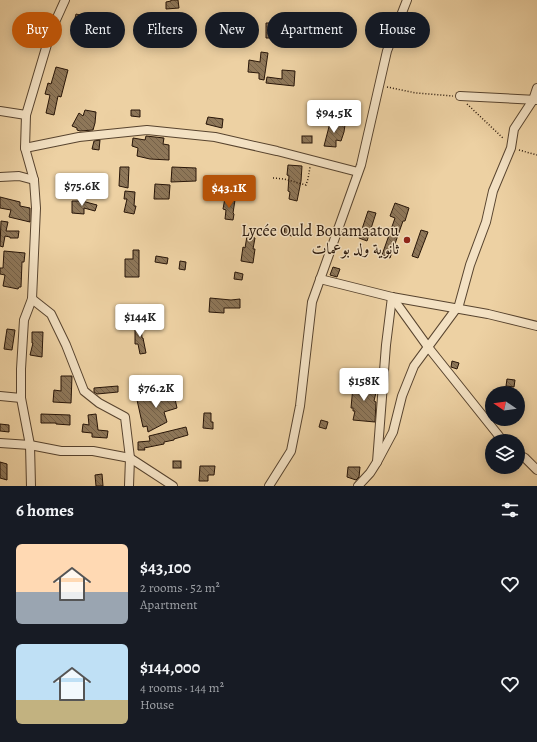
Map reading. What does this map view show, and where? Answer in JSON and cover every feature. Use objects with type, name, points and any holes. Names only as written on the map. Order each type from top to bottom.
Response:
[{"type":"street","points":[[31,486],[30,445],[21,398],[24,320],[32,299],[36,208],[34,180],[25,148],[26,115],[52,31],[65,0]]},
{"type":"street","points":[[269,486],[291,451],[300,406],[312,302],[358,172],[380,86],[387,51],[406,0]]},
{"type":"street","points":[[358,486],[370,473],[393,432],[402,396],[414,366],[459,305],[470,265],[486,222],[493,191],[511,148],[514,129],[535,100],[537,88]]},
{"type":"street","points":[[460,96],[535,100]]},
{"type":"street","points":[[0,111],[26,115]]},
{"type":"street","points":[[25,148],[79,137],[147,130],[215,137],[358,172]]},
{"type":"street","points":[[0,177],[19,176],[34,180]]},
{"type":"street","points":[[320,279],[392,297],[456,308],[537,326]]},
{"type":"street","points":[[392,297],[428,346],[497,434]]},
{"type":"street","points":[[376,462],[386,345],[392,297]]},
{"type":"street","points":[[32,299],[51,314],[66,345],[84,391],[99,404],[125,417],[130,458],[129,486]]},
{"type":"street","points":[[0,396],[21,398]]},
{"type":"street","points":[[0,443],[30,445],[61,451],[93,451],[130,458],[173,486]]},
{"type":"street","points":[[525,458],[537,470]]},
{"type":"path","points":[[380,86],[416,93],[460,96],[473,111],[506,141],[511,148],[537,155]]},
{"type":"path","points":[[273,178],[284,179],[306,185],[311,161]]},
{"type":"building","points":[[178,0],[179,8],[166,9],[166,2]]},
{"type":"building","points":[[266,23],[267,23],[267,38]]},
{"type":"building","points":[[261,52],[268,53],[264,80],[259,79],[259,73],[248,72],[249,60],[260,62]]},
{"type":"building","points":[[56,67],[68,70],[61,97],[58,96],[54,115],[46,113],[50,95],[45,94],[48,83],[51,84]]},
{"type":"building","points":[[282,70],[295,71],[294,86],[266,83],[267,77],[282,79]]},
{"type":"building","points":[[85,110],[96,112],[95,123],[93,130],[80,131],[72,126],[79,113],[83,116]]},
{"type":"building","points":[[131,110],[140,110],[140,117],[131,116]]},
{"type":"building","points":[[208,117],[223,119],[222,128],[206,124]]},
{"type":"building","points":[[331,119],[345,125],[341,141],[336,140],[336,147],[324,146]]},
{"type":"building","points":[[146,136],[164,138],[163,144],[169,145],[169,160],[150,159],[137,156],[138,148],[132,146],[133,138],[145,140]]},
{"type":"building","points":[[302,136],[312,136],[312,143],[302,143]]},
{"type":"building","points":[[100,140],[99,150],[92,149],[94,141]]},
{"type":"building","points":[[288,165],[302,166],[297,201],[289,199],[289,176],[287,175]]},
{"type":"building","points":[[120,167],[129,167],[128,188],[119,186]]},
{"type":"building","points":[[172,167],[196,168],[196,181],[171,182]]},
{"type":"building","points":[[155,184],[170,185],[169,199],[154,199]]},
{"type":"building","points":[[125,191],[135,192],[134,206],[136,206],[134,214],[124,212],[127,199],[124,199]]},
{"type":"building","points":[[0,197],[20,202],[20,206],[30,208],[30,222],[9,217],[11,210],[0,208]]},
{"type":"building","points":[[225,198],[235,200],[233,220],[225,219],[226,210],[223,209]]},
{"type":"building","points":[[72,201],[82,201],[97,205],[95,211],[84,208],[84,214],[72,213]]},
{"type":"building","points":[[395,203],[409,208],[390,258],[382,255],[395,218],[390,216]]},
{"type":"building","points":[[368,211],[376,213],[367,241],[359,238]]},
{"type":"building","points":[[1,221],[8,222],[6,231],[19,231],[18,238],[10,238],[5,236],[3,247],[0,246]]},
{"type":"building","points":[[285,227],[293,229],[292,236],[284,234]]},
{"type":"building","points":[[421,230],[428,232],[418,258],[412,256]]},
{"type":"building","points":[[247,236],[255,238],[253,263],[241,261],[243,247],[245,248]]},
{"type":"building","points":[[133,250],[139,250],[139,277],[125,277],[125,259],[133,259]]},
{"type":"building","points":[[4,251],[25,253],[24,262],[22,262],[21,287],[18,289],[3,286],[5,275],[0,274],[0,268],[3,268]]},
{"type":"building","points":[[156,256],[168,258],[167,264],[155,262]]},
{"type":"building","points":[[180,261],[186,262],[185,270],[179,269]]},
{"type":"building","points":[[333,267],[340,269],[337,277],[330,275]]},
{"type":"building","points":[[235,272],[243,274],[242,280],[234,279]]},
{"type":"building","points":[[210,298],[231,300],[240,299],[240,308],[224,308],[224,313],[209,312]]},
{"type":"building","points":[[135,323],[141,323],[142,338],[146,353],[140,354],[138,344],[135,344]]},
{"type":"building","points":[[7,329],[15,330],[12,350],[4,349]]},
{"type":"building","points":[[32,332],[43,332],[42,357],[30,355],[33,343]]},
{"type":"building","points":[[452,361],[459,363],[457,369],[451,367]]},
{"type":"building","points":[[61,376],[72,376],[71,403],[53,402],[54,390],[61,391]]},
{"type":"building","points":[[356,379],[368,382],[367,386],[377,388],[374,401],[376,402],[375,422],[353,420],[355,411],[351,408],[353,386],[355,387]]},
{"type":"building","points":[[507,379],[515,380],[514,386],[506,386]]},
{"type":"building","points":[[118,386],[118,392],[97,394],[94,392],[94,388]]},
{"type":"building","points":[[173,390],[177,408],[164,412],[167,422],[148,432],[147,426],[143,427],[137,400]]},
{"type":"building","points":[[204,413],[211,413],[213,429],[203,428]]},
{"type":"building","points":[[41,414],[70,415],[70,425],[41,423]]},
{"type":"building","points":[[96,414],[98,430],[108,431],[107,438],[92,437],[92,433],[82,432],[83,424],[89,425],[88,415]]},
{"type":"building","points":[[321,420],[328,422],[326,429],[319,427]]},
{"type":"building","points":[[0,424],[9,425],[9,432],[0,431]]},
{"type":"building","points":[[186,427],[188,435],[164,442],[164,444],[144,448],[145,450],[138,450],[138,442],[150,441],[149,436]]},
{"type":"building","points":[[173,461],[181,461],[181,468],[173,468]]},
{"type":"building","points":[[0,462],[7,464],[7,480],[0,478]]},
{"type":"building","points":[[200,466],[215,466],[214,475],[208,475],[208,481],[199,481]]},
{"type":"building","points":[[348,467],[360,467],[359,477],[356,480],[347,477]]},
{"type":"building","points":[[102,474],[103,486],[96,486],[95,475]]},
{"type":"place","name":"Lycée Ould Bouamaatou ثانوية ولد بوعمات","points":[[407,240]]}]
